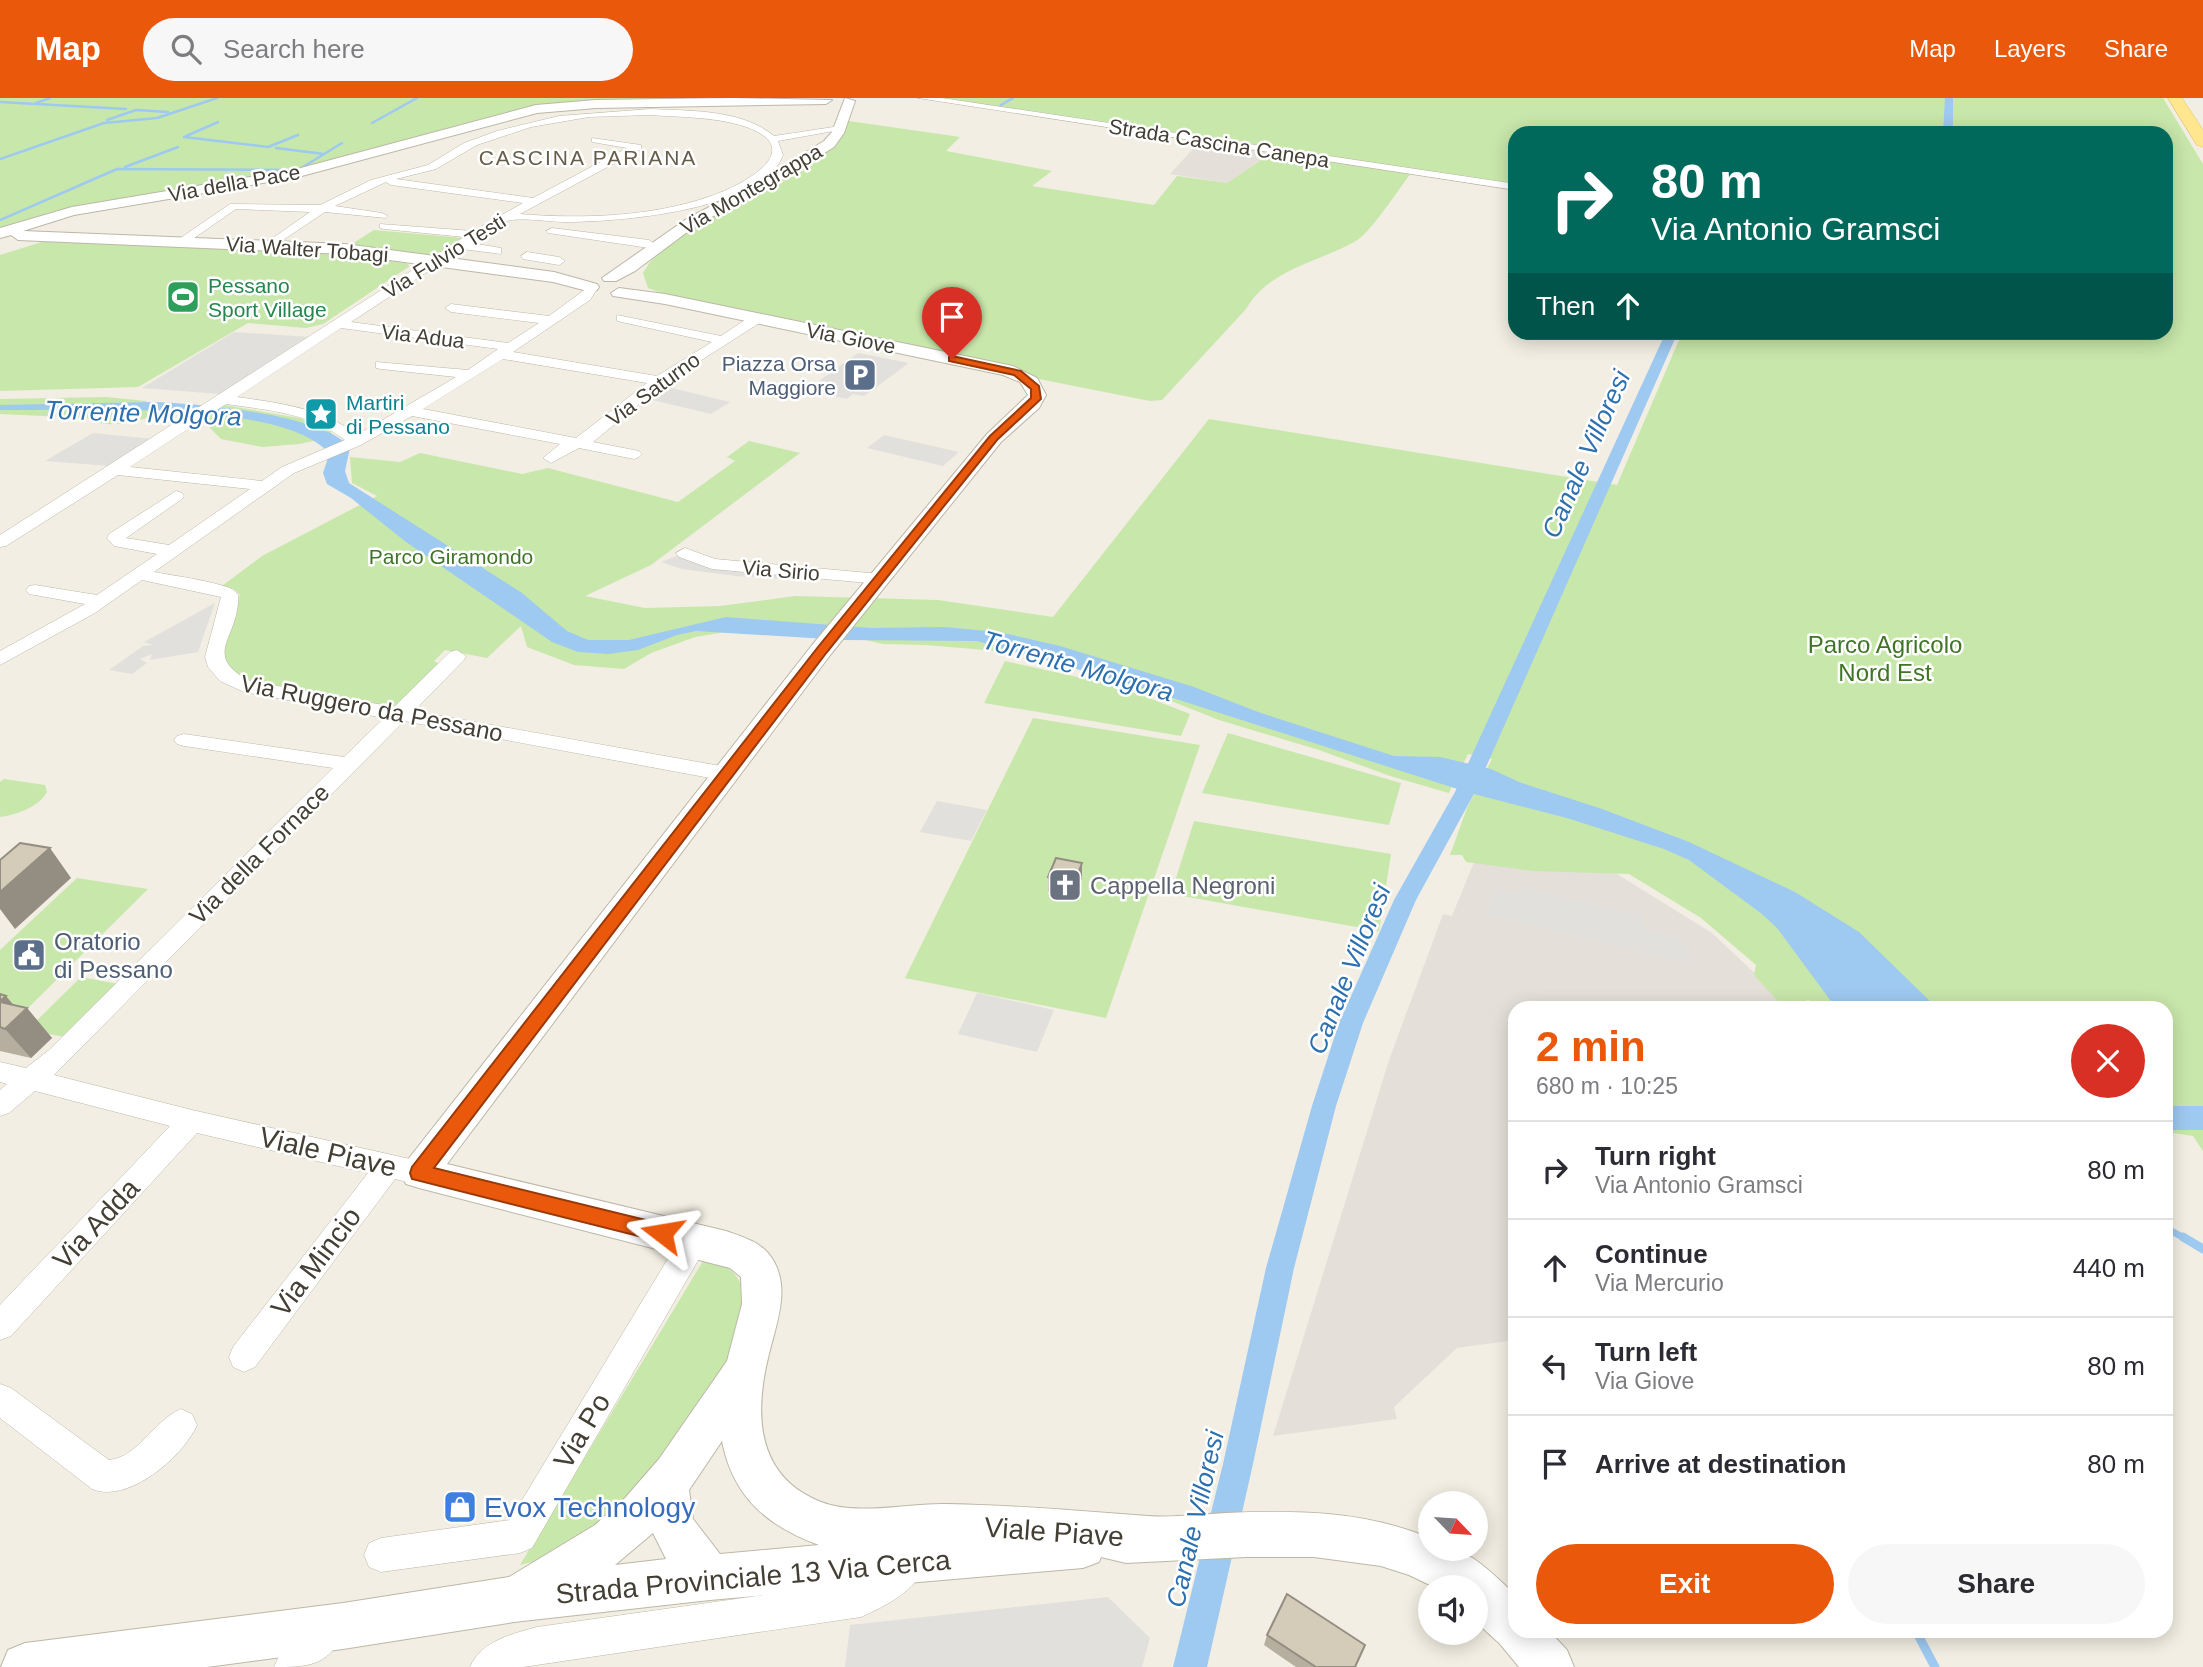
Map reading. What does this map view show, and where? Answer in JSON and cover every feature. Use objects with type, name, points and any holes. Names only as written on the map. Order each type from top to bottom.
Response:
[{"type":"main road","points":[[2175,98],[2203,142]]},
{"type":"street","name":"Strada Cascina Canepa","points":[[923,98],[1508,186]]},
{"type":"street","name":"Via della Pace","points":[[10,238],[39,220],[83,209],[294,174],[503,117],[552,107],[827,100]]},
{"type":"street","name":"Via Montegrappa","points":[[605,287],[646,251],[775,179],[829,144],[840,129],[852,103],[827,100]]},
{"type":"street","points":[[271,244],[344,195],[379,180],[432,167],[471,144],[502,132],[556,120],[638,113],[722,119],[754,128],[772,139],[777,147],[776,160],[769,169],[751,182],[706,200],[648,213],[582,219],[505,216]]},
{"type":"street","points":[[772,139],[840,129]]},
{"type":"street","name":"Via della Pace","points":[[428,138],[471,144]]},
{"type":"street","name":"Via Fulvio Testi","points":[[0,542],[474,235],[533,201],[637,148],[588,140]]},
{"type":"street","points":[[379,180],[533,201]]},
{"type":"street","points":[[183,241],[234,206],[323,209],[474,235]]},
{"type":"street","points":[[648,213],[656,222],[685,227]]},
{"type":"street","points":[[570,233],[582,219]]},
{"type":"street","points":[[0,659],[100,601],[296,465],[356,442],[410,411],[586,297],[605,287],[638,283],[637,270],[646,251],[570,233],[538,229]]},
{"type":"street","name":"Via Walter Tobagi","points":[[10,238],[60,236],[358,250],[517,272],[556,269],[605,287]]},
{"type":"street","points":[[459,245],[496,251]]},
{"type":"street","points":[[527,256],[543,258],[556,269]]},
{"type":"street","points":[[517,272],[543,258]]},
{"type":"street","name":"Via Giove","points":[[638,283],[645,290],[665,299]]},
{"type":"street","points":[[451,308],[553,318],[605,287]]},
{"type":"street","name":"Via Giove","points":[[605,287],[1007,370],[1026,377],[1033,384],[1037,392],[1035,401],[993,438],[880,579]]},
{"type":"street","points":[[622,318],[723,340]]},
{"type":"street","name":"Via Saturno","points":[[551,458],[582,442],[659,381],[756,319]]},
{"type":"street","name":"Via Adua","points":[[337,324],[505,351],[659,381]]},
{"type":"street","points":[[381,365],[469,374]]},
{"type":"street","points":[[218,401],[300,412],[340,428],[356,442]]},
{"type":"street","points":[[410,411],[634,454]]},
{"type":"street","points":[[115,470],[266,486]]},
{"type":"street","points":[[172,551],[120,542],[115,538],[176,496]]},
{"type":"street","name":"Via Sirio","points":[[685,554],[712,564],[880,579]]},
{"type":"street","name":"Via Ruggero da Pessano","points":[[139,574],[230,595],[215,657],[216,667],[229,679],[252,688],[713,772]]},
{"type":"street","points":[[404,1169],[713,772],[880,579]]},
{"type":"street","points":[[34,590],[100,601]]},
{"type":"street","name":"Via della Fornace","points":[[0,1105],[58,1057],[457,656]]},
{"type":"street","points":[[184,740],[348,764]]},
{"type":"street","name":"Viale Piave","points":[[0,1072],[192,1121],[404,1169],[741,1254],[758,1269],[761,1303],[746,1367],[742,1430],[749,1464],[759,1481],[775,1499],[799,1514],[835,1528],[854,1531],[916,1526],[1030,1529],[1146,1538]]},
{"type":"street","name":"Via Adda","points":[[0,1326],[192,1121]]},
{"type":"street","name":"Via Mincio","points":[[244,1357],[404,1169]]},
{"type":"street","name":"Via Po","points":[[381,1555],[520,1536],[694,1241]]},
{"type":"street","name":"Viale Piave","points":[[514,1600],[612,1539],[667,1483],[746,1367]]},
{"type":"street","points":[[0,1399],[104,1477],[118,1476],[133,1469],[181,1425]]},
{"type":"street","points":[[667,1483],[671,1524],[680,1541],[709,1577]]},
{"type":"street","name":"Strada Provinciale 13 Via Cerca","points":[[24,1667],[343,1626],[514,1600],[709,1577],[1031,1552],[1146,1538],[1226,1535],[1336,1536],[1385,1543],[1436,1563],[1454,1575]]},
{"type":"street","points":[[488,1667],[512,1652],[537,1645],[861,1599],[889,1583],[914,1562]]},
{"type":"street","name":"Strada Provinciale 13 Via Cerca","points":[[1488,1603],[1508,1624]]},
{"type":"street","points":[[292,1667],[300,1654],[316,1640],[343,1626]]},
{"type":"shaded area","points":[[1200,141],[1273,152],[1227,183],[1170,174]]},
{"type":"shaded area","points":[[234,332],[309,337],[220,394],[142,388]]},
{"type":"shaded area","name":"Piazza Orsa Maggiore","points":[[858,353],[909,363],[864,396],[853,394],[847,399],[815,392],[820,388],[812,386]]},
{"type":"shaded area","points":[[663,386],[730,402],[711,414],[644,398]]},
{"type":"shaded area","points":[[93,433],[153,439],[110,466],[45,461]]},
{"type":"shaded area","points":[[884,435],[959,452],[943,466],[867,448]]},
{"type":"shaded area","points":[[685,553],[700,561],[803,572],[799,580],[736,576],[682,569],[661,562]]},
{"type":"shaded area","points":[[215,603],[198,652],[150,660],[152,654],[140,659],[147,663],[132,674],[109,670],[143,646],[153,645],[144,642]]},
{"type":"shaded area","points":[[937,801],[987,810],[971,841],[920,832]]},
{"type":"shaded area","points":[[1474,862],[1609,869],[1712,933],[1785,1001],[1508,1001],[1508,1341],[1457,1348],[1394,1407],[1397,1419],[1273,1436],[1389,1060],[1443,914],[1452,916]]},
{"type":"shaded area","points":[[1522,888],[1644,916],[1643,930],[1683,940],[1692,964],[1487,915],[1493,889],[1520,895]]},
{"type":"shaded area","points":[[977,993],[1054,1010],[1037,1052],[958,1034]]},
{"type":"shaded area","points":[[1108,1597],[1150,1638],[1142,1667],[845,1667],[850,1625]]},
{"type":"green space","points":[[0,98],[789,98],[558,105],[297,171],[152,197],[0,232]]},
{"type":"green space","name":"Parco Agricolo Nord Est","points":[[937,98],[2163,98],[2203,164],[2203,1151],[2193,1136],[2173,1133],[2173,1001],[1778,1001],[1754,975],[1756,965],[1701,918],[1629,874],[1533,871],[1466,862],[1462,855],[1450,855],[1467,808],[1492,759],[1468,754],[1449,793],[1219,720],[1083,666],[1044,655],[883,644],[813,628],[738,630],[695,637],[651,653],[624,669],[574,665],[527,647],[521,626],[487,658],[445,650],[434,661],[441,665],[396,709],[251,681],[237,675],[224,660],[225,645],[240,595],[234,589],[222,586],[262,556],[377,496],[352,483],[350,457],[400,462],[420,453],[522,474],[548,468],[678,502],[735,461],[727,457],[749,441],[800,453],[651,565],[585,596],[645,608],[720,606],[795,596],[938,600],[1053,617],[1209,419],[1617,485],[1679,340],[2173,340],[2173,126],[1508,126],[1508,183]]},
{"type":"green space","points":[[849,121],[960,137],[946,151],[1052,171],[1032,186],[1154,205],[1177,176],[1227,183],[1273,152],[1411,173],[1376,220],[1356,241],[1281,275],[1268,284],[1162,400],[1150,401],[1039,379],[1020,369],[667,295],[648,288],[643,273],[650,262],[673,241],[721,210],[765,188],[838,141]]},
{"type":"green space","points":[[374,230],[463,238],[435,255],[347,247]]},
{"type":"green space","name":"Pessano Sport Village","points":[[45,241],[313,251],[406,263],[410,266],[323,324],[306,328],[248,323],[138,387],[0,391],[0,255]]},
{"type":"green space","points":[[106,397],[146,401],[150,406],[147,413],[150,417],[109,424],[87,418],[0,414],[0,399]]},
{"type":"green space","points":[[224,405],[299,418],[331,430],[332,437],[299,444],[262,447],[221,439],[201,419]]},
{"type":"green space","points":[[1005,661],[1118,686],[1190,714],[1181,736],[984,703]]},
{"type":"green space","points":[[1033,718],[1200,745],[1106,1018],[905,978]]},
{"type":"green space","points":[[1228,733],[1401,783],[1389,825],[1202,793]]},
{"type":"green space","points":[[4,779],[45,785],[47,792],[39,802],[27,809],[0,817],[0,782]]},
{"type":"green space","points":[[1194,821],[1391,854],[1379,931],[1171,894]]},
{"type":"green space","points":[[77,878],[148,889],[21,1015],[0,1011],[0,950]]},
{"type":"green space","points":[[81,977],[118,984],[65,1037],[27,1030]]},
{"type":"green space","points":[[706,1256],[731,1270],[742,1287],[744,1295],[735,1355],[636,1501],[549,1558],[520,1565]]},
{"type":"water","name":"Torrente Molgora","points":[[152,402],[197,405],[257,413],[315,427],[336,436],[350,448],[345,471],[349,483],[522,593],[567,631],[588,640],[629,640],[726,617],[871,628],[943,627],[999,632],[1060,646],[1194,687],[1258,712],[1394,756],[1440,757],[1491,769],[1519,782],[1602,809],[1689,842],[1795,892],[1859,932],[1930,1001],[1831,1001],[1777,928],[1689,860],[1664,849],[1567,818],[1470,793],[1123,682],[977,641],[843,640],[696,631],[677,635],[638,650],[608,654],[578,652],[552,642],[406,542],[351,498],[327,484],[323,473],[329,455],[327,451],[301,434],[265,423],[221,415],[172,411],[0,410],[0,405]]},
{"type":"water","points":[[2173,1106],[2203,1106],[2203,1130],[2173,1130]]},
{"type":"building","points":[[20,843],[50,848],[0,892],[0,860]]},
{"type":"building","points":[[1056,858],[1082,863],[1075,882],[1048,877]]},
{"type":"building","points":[[0,1002],[27,1008],[5,1029],[0,1027]]},
{"type":"building","points":[[1287,1594],[1365,1645],[1355,1667],[1316,1667],[1267,1635]]},
{"type":"waterway","points":[[36,103],[50,98]]},
{"type":"waterway","points":[[0,159],[104,123],[157,118],[217,98]]},
{"type":"waterway","points":[[372,123],[417,98]]},
{"type":"waterway","points":[[1001,105],[1013,98]]},
{"type":"waterway","name":"Canale Villoresi","points":[[1948,126],[1949,98]]},
{"type":"waterway","points":[[0,102],[126,109]]},
{"type":"waterway","points":[[107,120],[136,110],[168,112]]},
{"type":"waterway","points":[[218,122],[184,137],[268,147],[298,135]]},
{"type":"waterway","points":[[298,170],[342,143]]},
{"type":"waterway","points":[[125,167],[178,147]]},
{"type":"waterway","points":[[276,148],[324,154]]},
{"type":"waterway","points":[[0,220],[117,169],[297,170]]},
{"type":"waterway","name":"Canale Villoresi","points":[[1190,1667],[1238,1464],[1280,1268],[1324,1106],[1351,1023],[1405,900],[1465,792],[1668,340]]},
{"type":"waterway","points":[[2173,1232],[2186,1239]]},
{"type":"waterway","points":[[2183,1237],[2203,1249]]},
{"type":"waterway","points":[[1920,1638],[1935,1667]]},
{"type":"place","name":"Pessano Sport Village","points":[[183,297]]},
{"type":"place","name":"Piazza Orsa Maggiore","points":[[860,375]]},
{"type":"place","name":"Martiri di Pessano","points":[[321,414]]},
{"type":"place","name":"Cappella Negroni","points":[[1065,885]]},
{"type":"place","name":"Oratorio di Pessano","points":[[29,955]]},
{"type":"place","name":"Evox Technology","points":[[460,1507]]},
{"type":"district","name":"CASCINA PARIANA","points":[[588,157]]},
{"type":"route","points":[[662,1233],[419,1173],[822,649],[993,438],[1036,399],[1036,388],[1026,377],[1007,370],[952,359]]},
{"type":"park label","name":"Parco Giramondo","points":[[451,556]]}]
